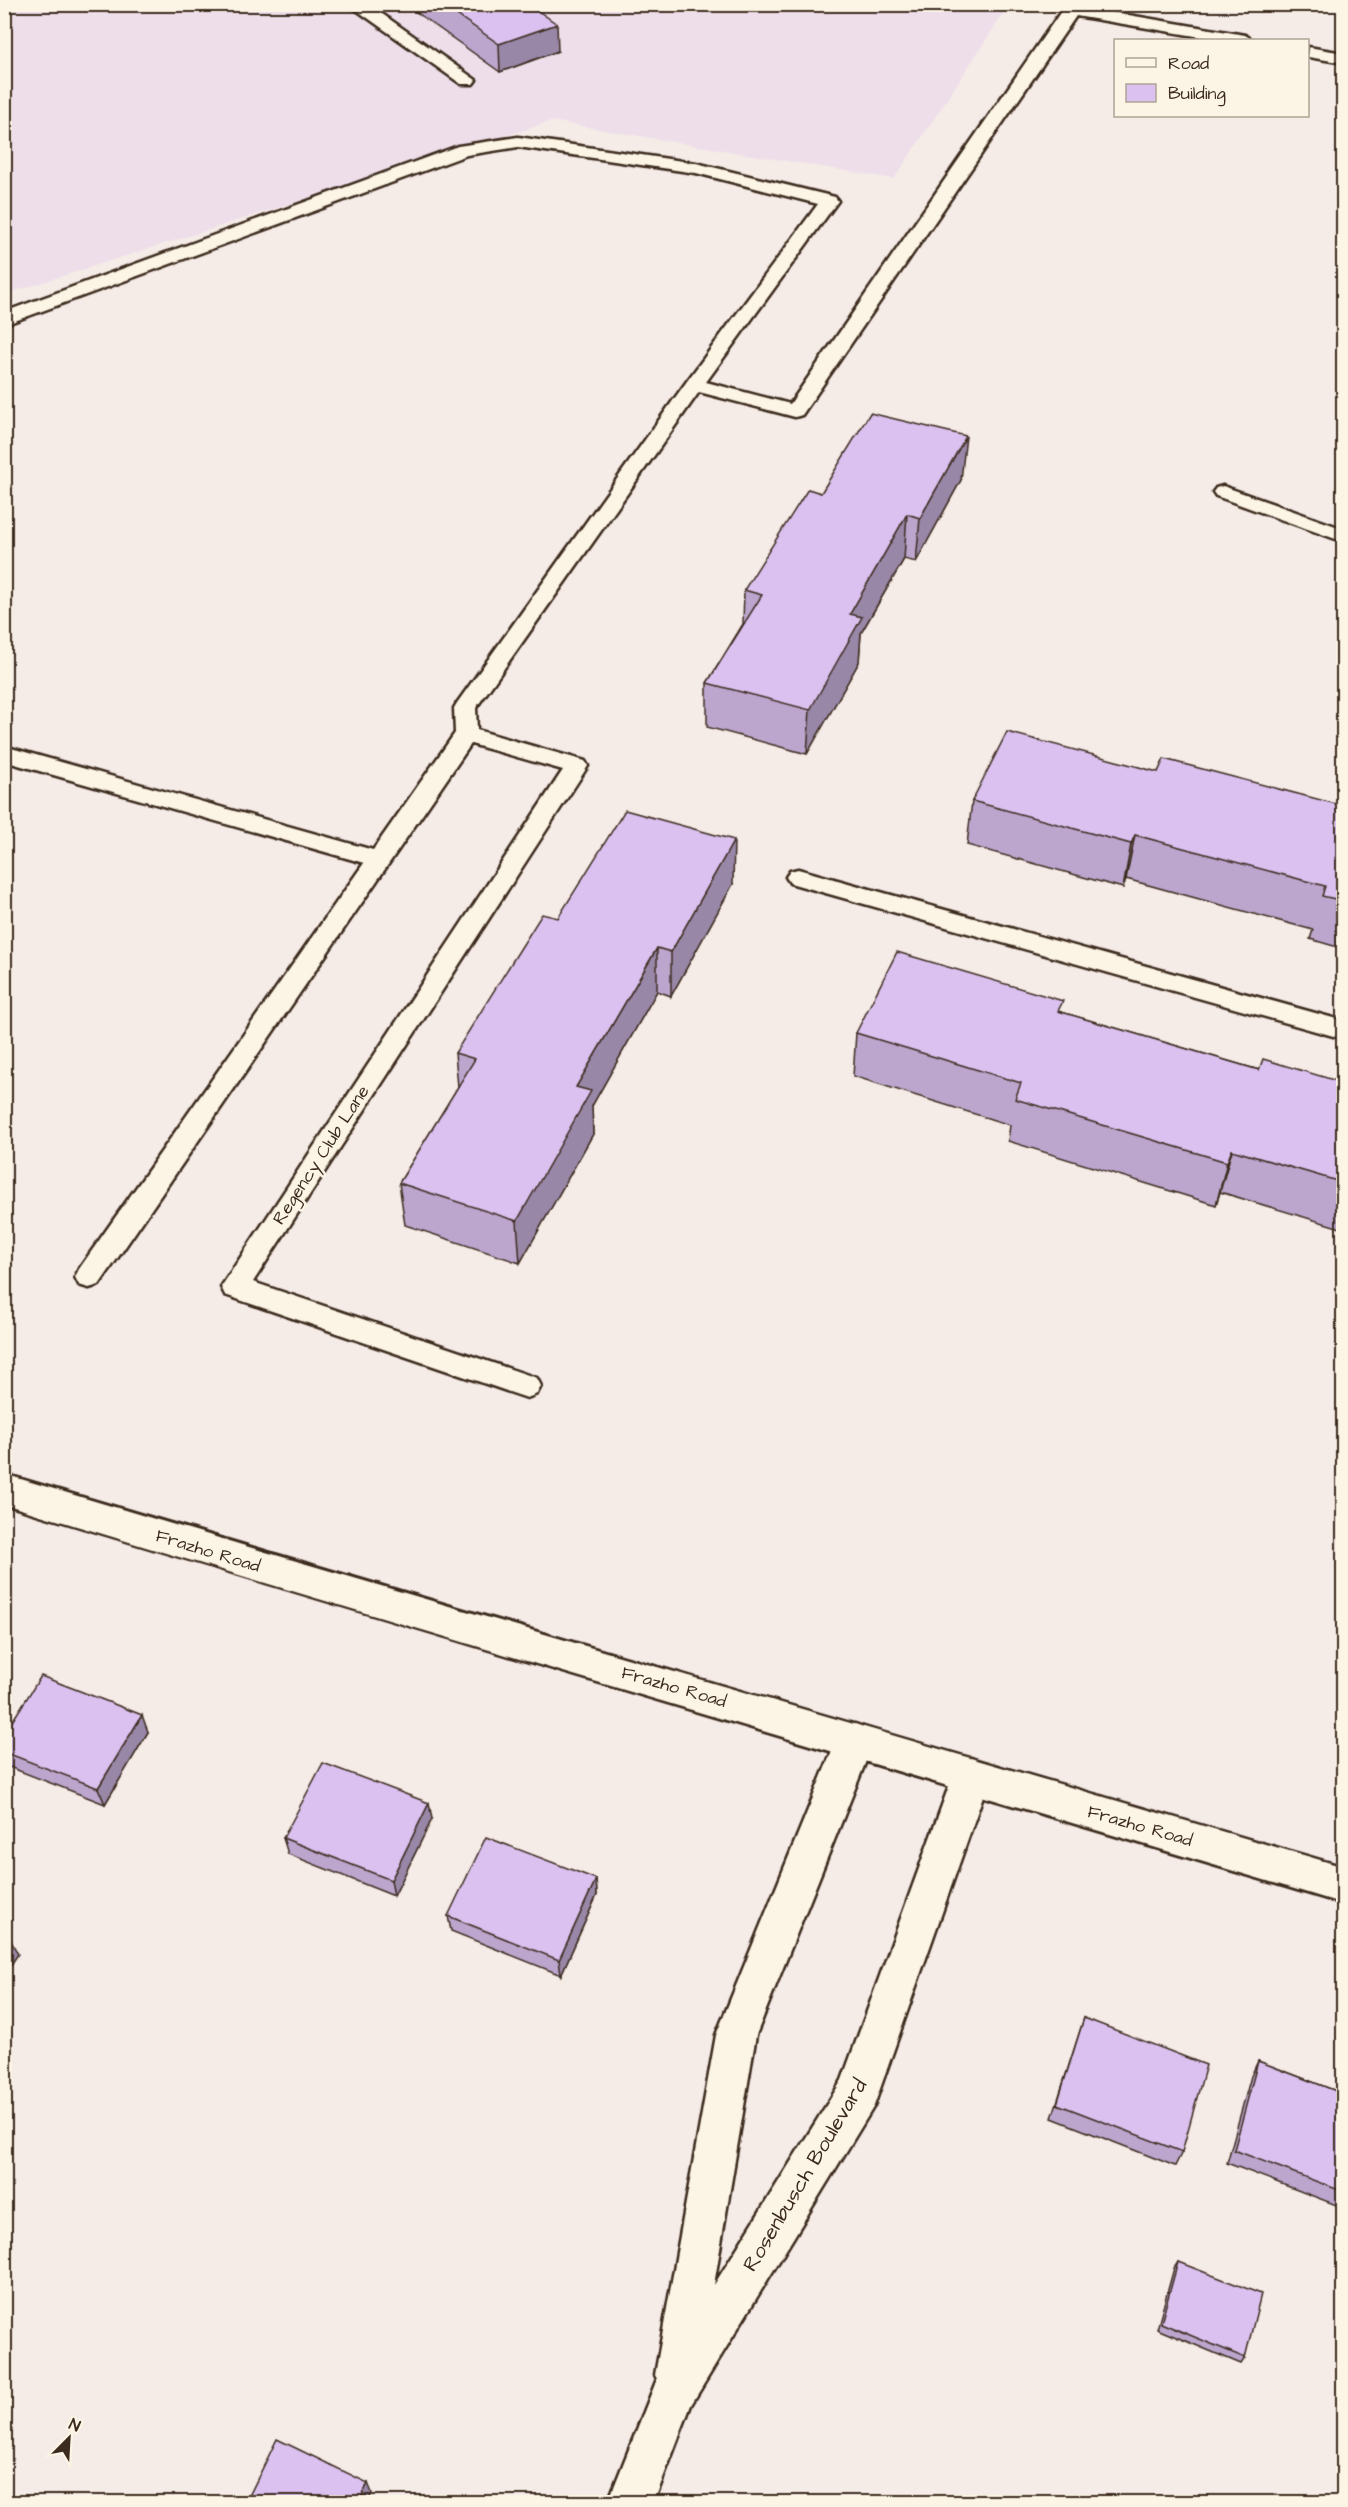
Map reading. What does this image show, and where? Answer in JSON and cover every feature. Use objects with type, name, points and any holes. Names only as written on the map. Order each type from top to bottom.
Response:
[{"type":"street","name":"Frazho Road","points":[[8,1495],[732,1704],[1344,1886]]},
{"type":"street","name":"Rosenbusch Boulevard","points":[[674,2391],[736,2036],[855,1742]]},
{"type":"street","name":"Rosenbusch Boulevard","points":[[631,2502],[674,2391],[859,2091],[971,1776]]},
{"type":"lane","points":[[356,4],[467,80]]},
{"type":"lane","points":[[694,385],[795,411],[1073,7],[1240,39]]},
{"type":"lane","points":[[1309,52],[1344,58]]},
{"type":"lane","points":[[4,319],[465,150],[507,143],[518,142],[696,168],[829,201],[694,385],[465,708],[465,734],[89,1277]]},
{"type":"lane","points":[[1222,492],[1344,536]]},
{"type":"lane","name":"Regency Club Lane","points":[[465,734],[577,766],[235,1287],[527,1386]]},
{"type":"lane","points":[[4,753],[377,859]]},
{"type":"lane","points":[[798,878],[1344,1030]]},
{"type":"shaded area","points":[[5,5],[1009,5],[894,179],[552,121],[5,294]]},
{"type":"building","points":[[441,4],[528,4],[557,24],[499,44]]},
{"type":"building","points":[[870,413],[966,436],[920,518],[907,514],[850,614],[862,617],[810,710],[707,683],[762,595],[744,590],[808,489],[821,493]]},
{"type":"building","points":[[1007,732],[1158,772],[1164,759],[1344,806],[1344,901],[1322,896],[1325,886],[1135,835],[1131,844],[972,801]]},
{"type":"building","points":[[625,810],[734,840],[671,952],[657,948],[576,1087],[591,1091],[517,1221],[399,1183],[475,1059],[455,1053],[542,914],[558,918]]},
{"type":"building","points":[[897,952],[1063,1001],[1058,1011],[1259,1070],[1263,1059],[1344,1083],[1344,1183],[1232,1150],[1227,1162],[1015,1099],[1021,1083],[856,1033]]},
{"type":"building","points":[[41,1676],[142,1715],[98,1788],[4,1752],[4,1734]]},
{"type":"building","points":[[323,1763],[429,1803],[391,1880],[283,1838]]},
{"type":"building","points":[[486,1837],[596,1879],[559,1960],[448,1916]]},
{"type":"building","points":[[4,1936],[10,1939],[4,1947]]},
{"type":"building","points":[[1084,2018],[1206,2065],[1182,2152],[1057,2104]]},
{"type":"building","points":[[1258,2061],[1344,2094],[1344,2192],[1234,2150]]},
{"type":"building","points":[[1178,2262],[1261,2294],[1245,2358],[1161,2323]]},
{"type":"building","points":[[277,2439],[368,2483],[359,2502],[246,2502]]}]
